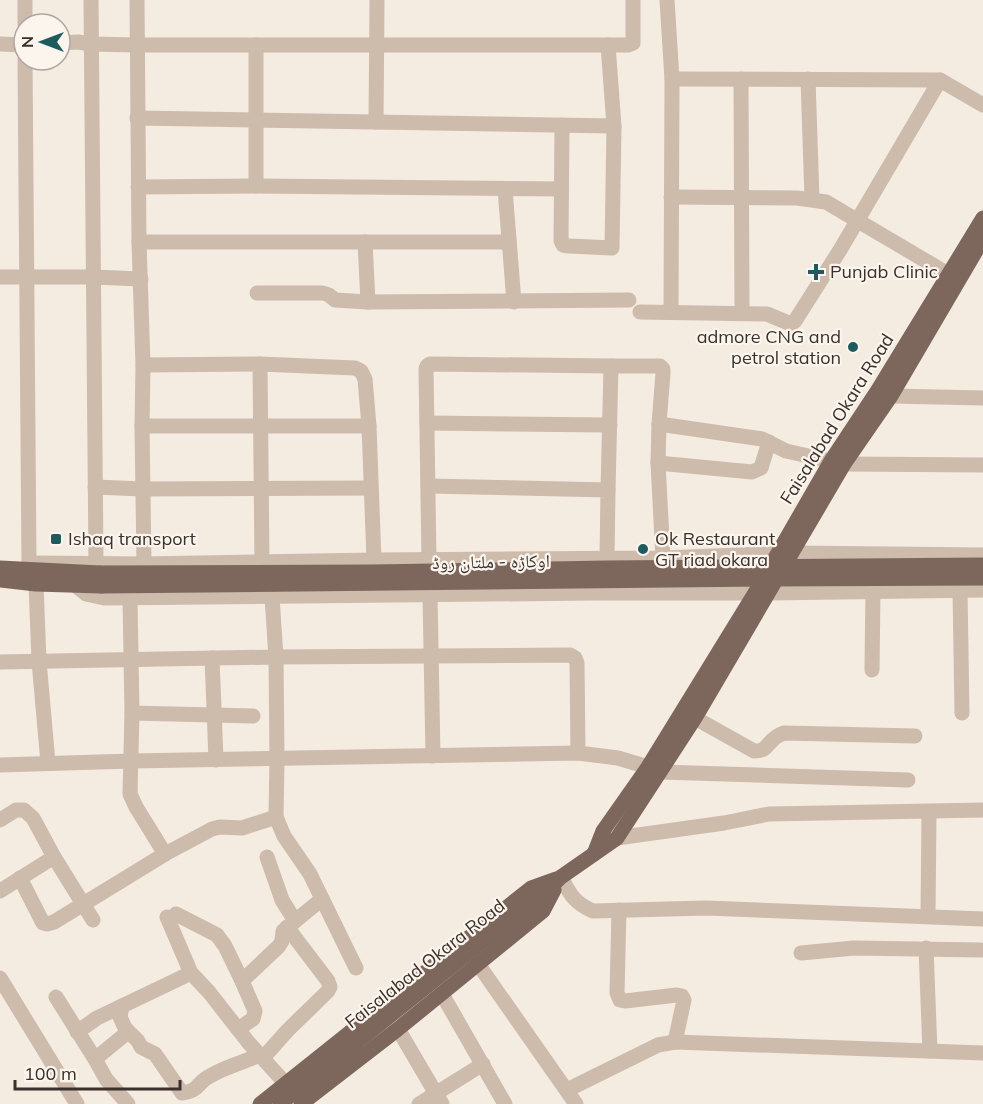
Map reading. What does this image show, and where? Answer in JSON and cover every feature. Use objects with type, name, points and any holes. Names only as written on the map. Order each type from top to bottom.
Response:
[{"type":"main road","name":"Faisalabad Okara Road","points":[[280,1104],[487,938],[535,903],[561,877],[617,838],[654,770],[785,554],[878,390],[983,218]]},
{"type":"main road","name":"Faisalabad Okara Road","points":[[837,462],[891,396],[983,239]]},
{"type":"main road","name":"اوکاڑہ - ملتان روڈ","points":[[2,572],[36,584],[76,586],[99,574],[983,565]]},
{"type":"main road","name":"اوکاڑہ - ملتان روڈ","points":[[2,572],[769,579],[983,578]]},
{"type":"main road","name":"Faisalabad Okara Road","points":[[594,854],[603,831],[695,718],[762,593]]},
{"type":"main road","points":[[301,1104],[442,994],[543,911],[561,877]]},
{"type":"main road","points":[[260,1104],[531,888],[561,877]]},
{"type":"street","points":[[91,0],[95,487],[99,574]]},
{"type":"street","points":[[137,0],[144,564]]},
{"type":"street","points":[[376,122],[377,0]]},
{"type":"street","points":[[72,42],[137,45],[628,45],[633,43],[633,0]]},
{"type":"street","points":[[667,0],[672,79],[670,312]]},
{"type":"street","points":[[256,45],[256,186]]},
{"type":"street","points":[[562,125],[561,241],[563,245],[568,246],[612,248],[614,126],[609,45]]},
{"type":"street","points":[[26,72],[29,563]]},
{"type":"street","points":[[672,79],[939,80],[983,105]]},
{"type":"street","points":[[741,79],[742,313]]},
{"type":"street","points":[[808,79],[812,199]]},
{"type":"street","points":[[257,292],[323,292],[335,300],[368,302],[514,302],[634,306],[670,312],[767,314],[791,324],[858,220],[939,80]]},
{"type":"street","points":[[137,118],[614,126]]},
{"type":"street","points":[[138,187],[561,189]]},
{"type":"street","points":[[505,189],[514,302]]},
{"type":"street","points":[[671,197],[812,199],[826,202],[948,274]]},
{"type":"street","points":[[139,242],[509,242]]},
{"type":"street","points":[[365,242],[368,302]]},
{"type":"street","points":[[0,277],[141,279]]},
{"type":"street","points":[[143,365],[260,364],[355,368],[361,371],[365,379],[369,426],[374,560]]},
{"type":"street","points":[[260,364],[261,562]]},
{"type":"street","points":[[429,560],[426,369],[430,364],[660,366],[663,369],[658,463],[663,558]]},
{"type":"street","points":[[607,558],[611,366]]},
{"type":"street","points":[[891,396],[983,398]]},
{"type":"street","points":[[427,423],[610,425]]},
{"type":"street","points":[[659,424],[762,439],[786,451],[837,462],[983,465]]},
{"type":"street","points":[[142,426],[369,426]]},
{"type":"street","points":[[658,463],[752,472],[761,468],[768,442]]},
{"type":"street","points":[[428,486],[608,490]]},
{"type":"street","points":[[95,487],[143,489],[370,488]]},
{"type":"street","points":[[2,572],[29,563],[99,574],[144,564],[663,558],[785,554],[983,555]]},
{"type":"street","points":[[36,584],[39,661],[48,763]]},
{"type":"street","points":[[76,586],[86,594],[98,597],[130,598],[983,590]]},
{"type":"street","points":[[960,590],[962,713]]},
{"type":"street","points":[[873,591],[873,670]]},
{"type":"street","points":[[430,595],[433,756]]},
{"type":"street","points":[[272,597],[276,657],[276,817],[284,836],[310,873],[356,968]]},
{"type":"street","points":[[130,598],[132,713],[130,794],[165,854]]},
{"type":"street","points":[[0,662],[570,655],[577,663],[578,753]]},
{"type":"street","points":[[212,658],[216,760]]},
{"type":"street","points":[[132,713],[253,716]]},
{"type":"street","points":[[695,718],[758,752],[764,750],[773,738],[784,733],[915,736]]},
{"type":"street","points":[[0,765],[578,753],[618,758],[654,770],[908,780]]},
{"type":"street","points":[[0,820],[16,810],[24,810],[33,818],[93,920]]},
{"type":"street","points":[[617,838],[724,823],[769,814],[983,810]]},
{"type":"street","points":[[928,916],[929,812]]},
{"type":"street","points":[[20,878],[43,923],[48,924],[165,854],[212,829],[243,828],[276,817]]},
{"type":"street","points":[[0,891],[54,857]]},
{"type":"street","points":[[122,1006],[120,1017],[128,1032],[133,1035],[141,1047],[155,1054],[182,1093],[188,1093],[196,1089],[208,1076],[262,1057],[328,991],[330,987],[328,981],[291,924],[267,857]]},
{"type":"street","points":[[561,877],[572,897],[582,906],[593,911],[706,908],[983,919]]},
{"type":"street","points":[[242,981],[279,946],[283,931],[322,899]]},
{"type":"street","points":[[619,910],[616,993],[620,1000],[625,1001],[677,994],[682,996],[684,1000],[675,1042]]},
{"type":"street","points":[[238,1029],[253,1019],[255,1011],[225,946],[217,935],[171,915],[191,973],[209,992],[238,1029],[286,1084]]},
{"type":"street","points":[[801,953],[854,948],[981,950]]},
{"type":"street","points":[[926,948],[930,1051]]},
{"type":"street","points":[[478,964],[576,1104]]},
{"type":"street","points":[[77,1032],[97,1018],[191,973]]},
{"type":"street","points":[[0,978],[77,1104]]},
{"type":"street","points":[[442,994],[505,1104]]},
{"type":"street","points":[[56,997],[106,1079],[128,1104]]},
{"type":"street","points":[[398,1029],[439,1098]]},
{"type":"street","points":[[95,1059],[128,1032]]},
{"type":"street","points":[[567,1090],[658,1045],[675,1042],[983,1053]]},
{"type":"street","points":[[419,1104],[439,1098],[483,1064]]},
{"type":"place","name":"Punjab Clinic","points":[[816,272]]},
{"type":"place","name":"admore CNG and petrol station","points":[[853,347]]},
{"type":"place","name":"Ishaq transport","points":[[56,539]]},
{"type":"place","name":"Ok Restaurant GT riad okara","points":[[643,549]]}]
